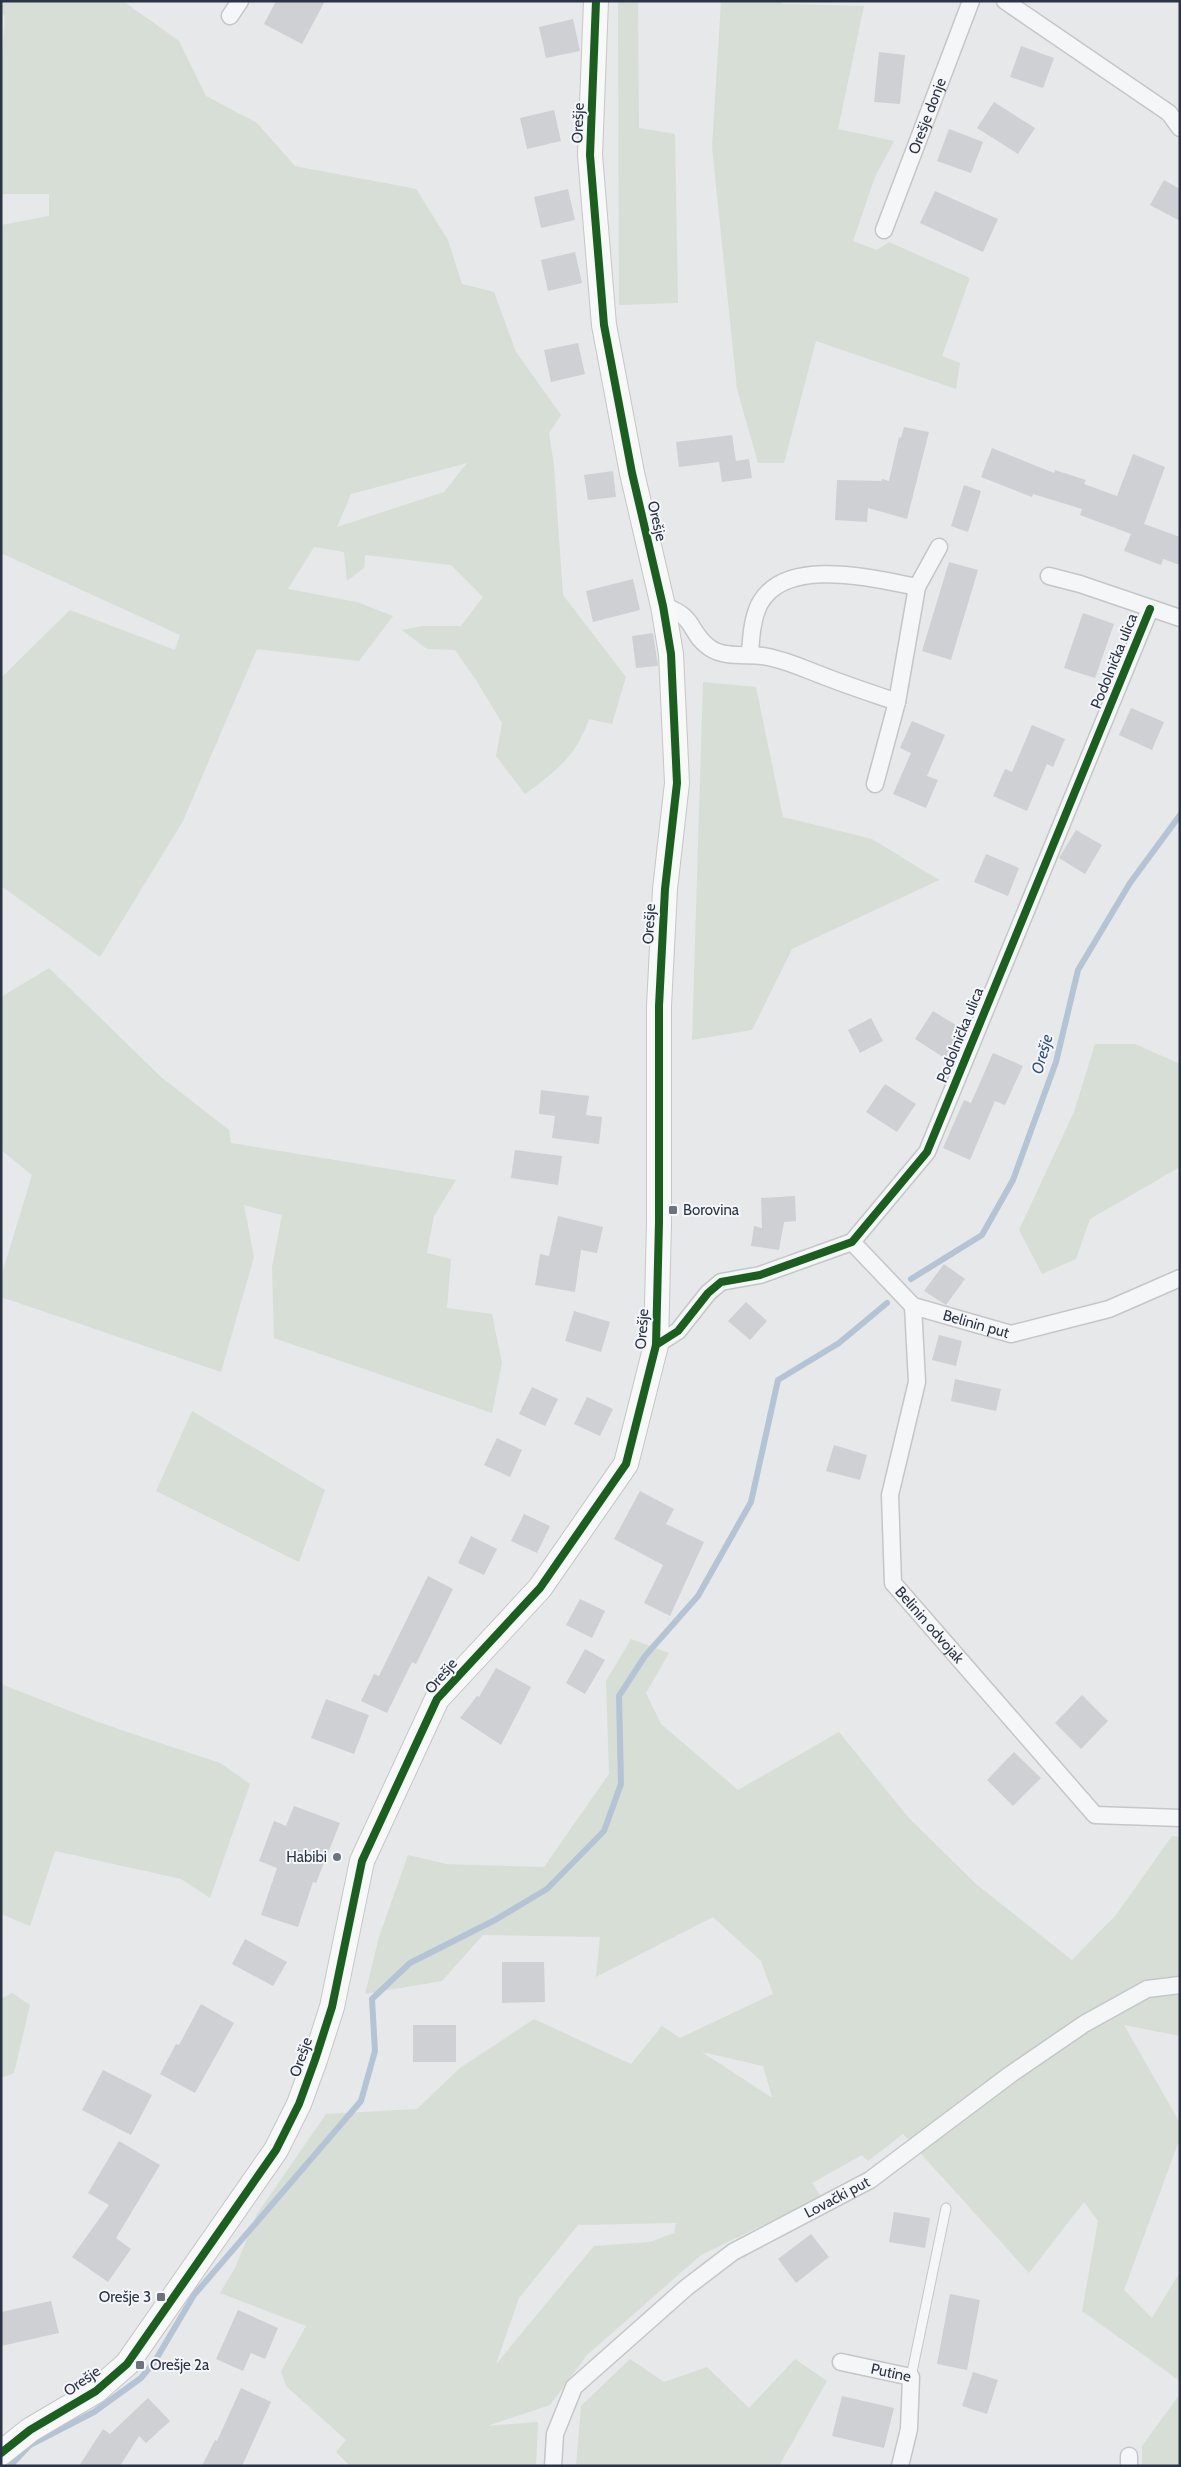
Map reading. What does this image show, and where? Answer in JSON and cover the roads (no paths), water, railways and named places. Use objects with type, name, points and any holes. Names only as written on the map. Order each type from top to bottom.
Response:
[{"type":"street","points":[[230,16],[240,1]]},
{"type":"street","name":"Orešje","points":[[1,2453],[30,2430],[96,2391],[127,2364],[276,2150],[299,2104],[316,2060],[329,2016],[362,1860],[437,1699],[540,1588],[626,1464],[656,1345],[660,1222],[659,1006],[665,889],[677,782],[671,654],[663,606],[632,472],[604,325],[590,155],[596,1]]},
{"type":"street","name":"Orešje donje","points":[[884,230],[972,1]]},
{"type":"street","points":[[1005,1],[1169,113],[1180,128]]},
{"type":"street","points":[[874,784],[897,702],[917,586],[939,547]]},
{"type":"street","points":[[750,654],[752,629],[759,604],[772,589],[786,582],[816,574],[846,574],[917,586]]},
{"type":"street","name":"Podolnička ulica","points":[[1049,576],[1080,584],[1180,618]]},
{"type":"street","points":[[663,606],[678,611],[691,623],[699,637],[710,648],[727,655],[750,654],[775,658],[897,702]]},
{"type":"street","name":"Podolnička ulica","points":[[852,1242],[927,1152],[1150,609]]},
{"type":"street","points":[[656,1345],[678,1331],[708,1293],[721,1282],[760,1275],[852,1242],[913,1306]]},
{"type":"street","name":"Belinin put","points":[[913,1306],[1011,1334],[1109,1309],[1180,1278]]},
{"type":"street","name":"Belinin odvojak","points":[[913,1306],[917,1382],[890,1495],[893,1582],[1095,1815],[1180,1818]]},
{"type":"street","name":"Lovački put","points":[[553,2466],[555,2434],[574,2387],[687,2287],[734,2252],[870,2180],[1011,2074],[1084,2024],[1147,1989],[1180,1985]]},
{"type":"street","name":"Putine","points":[[841,2362],[911,2377],[909,2429],[900,2466]]},
{"type":"lane","points":[[911,2377],[946,2208]]},
{"type":"waterway","name":"Orešje","points":[[911,1279],[982,1235],[1013,1180],[1056,1062],[1078,970],[1130,883],[1180,815]]},
{"type":"waterway","name":"Orešje","points":[[10,2466],[30,2445],[94,2412],[141,2378],[155,2361],[194,2295],[361,2101],[375,2051],[372,1999],[410,1963],[495,1920],[547,1889],[604,1831],[621,1784],[619,1696],[645,1656],[698,1596],[751,1502],[778,1380],[839,1343],[887,1303]]},
{"type":"place","name":"Borovina","points":[[673,1210]]},
{"type":"place","name":"Habibi","points":[[337,1857]]},
{"type":"place","name":"Orešje 3","points":[[161,2297]]},
{"type":"place","name":"Orešje 2a","points":[[140,2365]]}]
